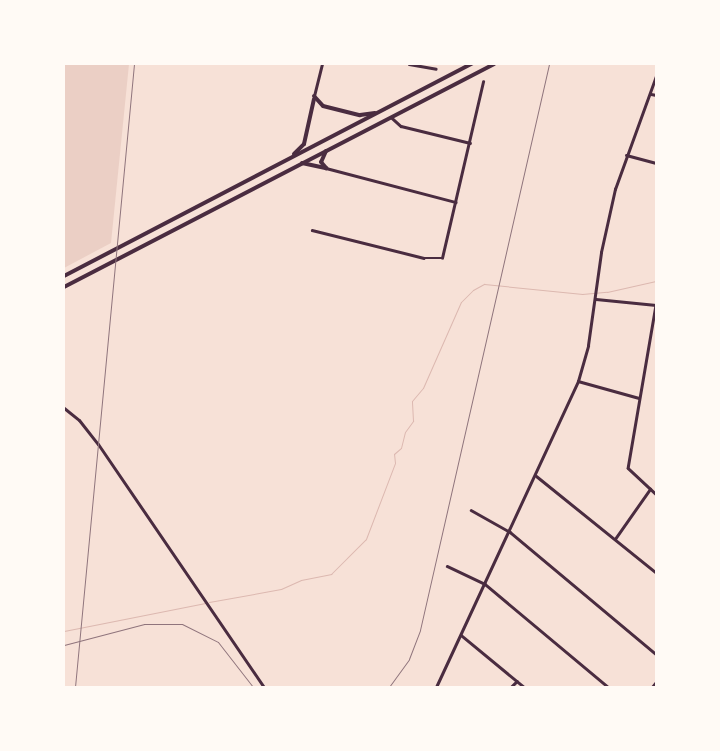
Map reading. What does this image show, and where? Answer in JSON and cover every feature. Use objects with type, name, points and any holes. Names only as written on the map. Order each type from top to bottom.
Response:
[{"type":"highway","points":[[64,276],[472,64]]},
{"type":"highway","points":[[64,287],[494,64]]},
{"type":"highway","points":[[314,96],[323,106],[360,115],[377,113]]},
{"type":"highway","points":[[291,158],[304,144],[314,96]]},
{"type":"highway","points":[[326,150],[321,162],[326,168]]},
{"type":"highway","points":[[302,163],[326,168]]},
{"type":"street","points":[[314,96],[322,64]]},
{"type":"street","points":[[409,64],[436,69]]},
{"type":"street","points":[[436,687],[536,476],[578,381],[596,297],[613,198],[626,155],[656,76]]},
{"type":"street","points":[[312,230],[440,260],[456,202],[483,82]]},
{"type":"street","points":[[650,94],[656,95]]},
{"type":"street","points":[[392,118],[401,126],[470,142]]},
{"type":"street","points":[[626,155],[656,163]]},
{"type":"street","points":[[326,168],[456,202]]},
{"type":"street","points":[[596,297],[656,305],[628,468],[656,494]]},
{"type":"street","points":[[578,381],[639,398]]},
{"type":"street","points":[[64,408],[79,420],[98,444],[200,594],[209,611],[264,687]]},
{"type":"street","points":[[536,476],[656,573]]},
{"type":"street","points":[[615,538],[650,489]]},
{"type":"street","points":[[471,510],[510,532],[656,654]]},
{"type":"street","points":[[447,566],[485,584],[608,687]]},
{"type":"street","points":[[462,635],[524,687]]},
{"type":"street","points":[[512,687],[517,681]]},
{"type":"street","points":[[652,687],[656,682]]},
{"type":"shaded area","points":[[64,64],[129,64],[111,243],[64,268]]},
{"type":"waterway","points":[[209,602],[281,589],[301,580],[331,574],[366,539],[395,463],[394,454],[401,448],[405,432],[413,421],[412,401],[423,388],[461,302],[473,290],[484,284],[582,294],[607,292],[656,281]]},
{"type":"waterway","points":[[64,631],[205,603]]},
{"type":"railway","points":[[75,687],[134,64]]},
{"type":"railway","points":[[389,687],[409,659],[420,630],[549,64]]},
{"type":"railway","points":[[64,645],[144,624],[182,624],[218,642],[253,687]]}]
